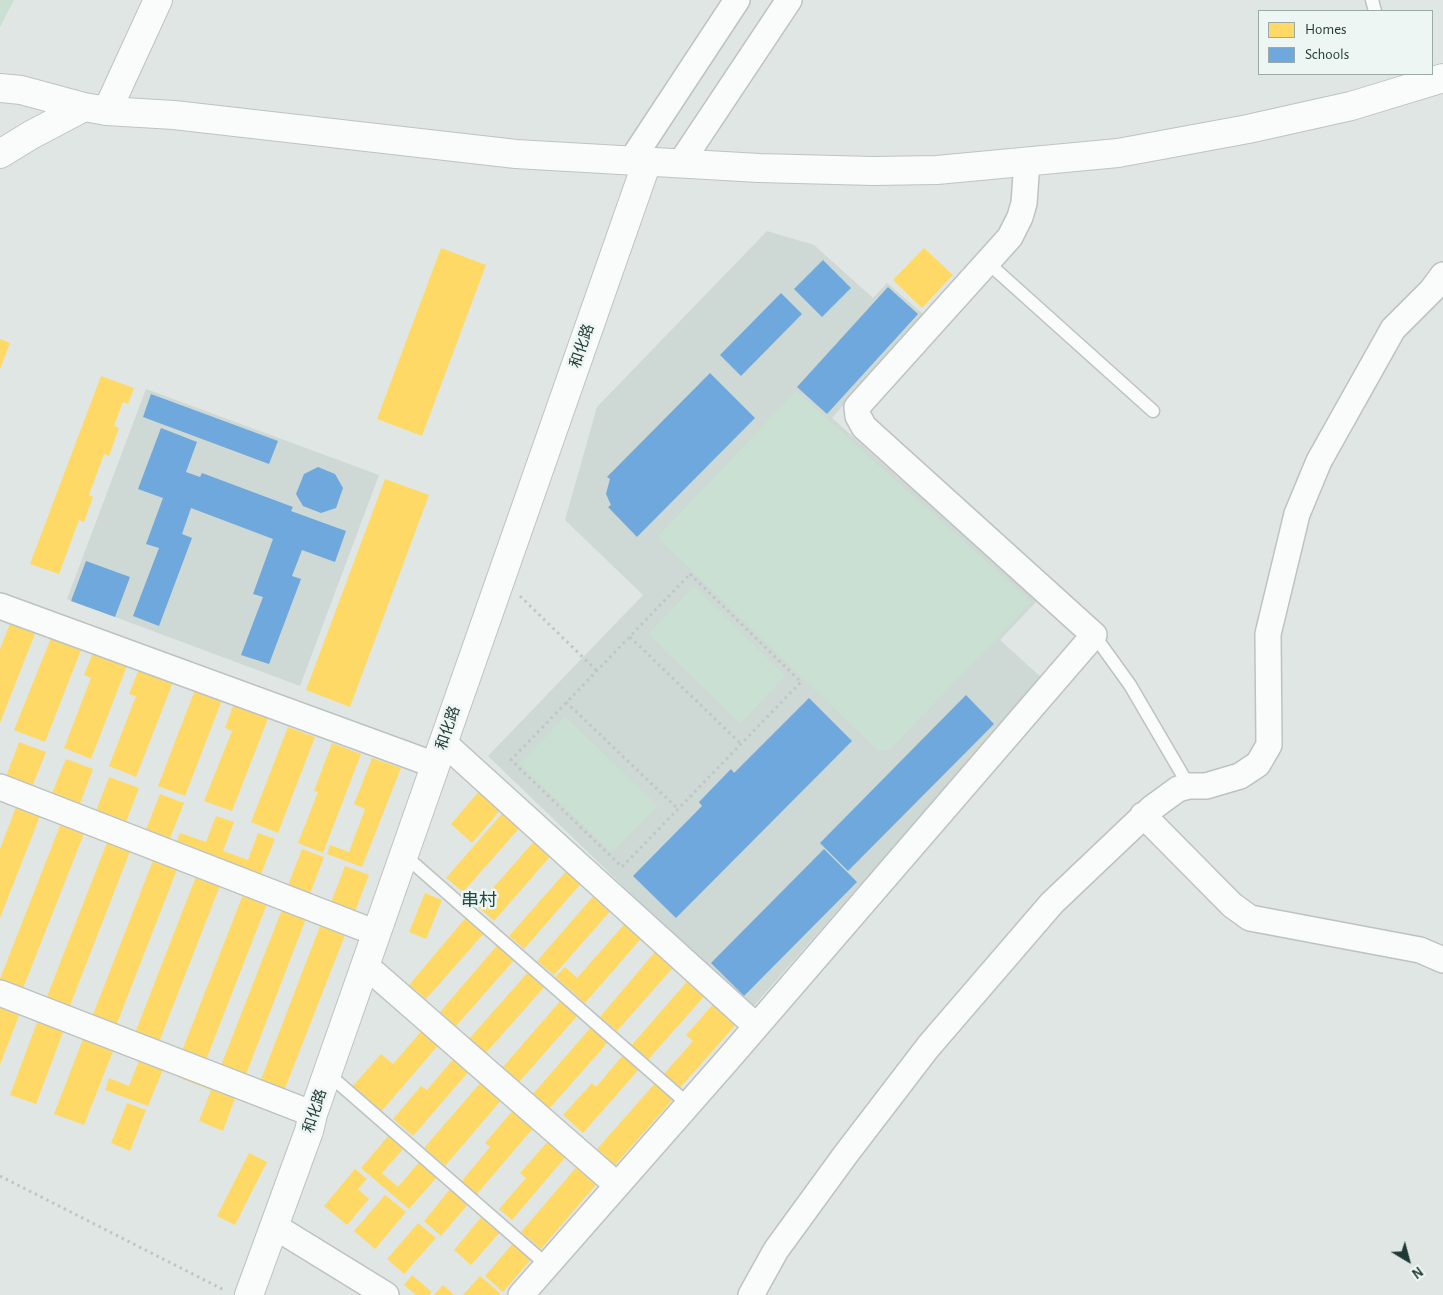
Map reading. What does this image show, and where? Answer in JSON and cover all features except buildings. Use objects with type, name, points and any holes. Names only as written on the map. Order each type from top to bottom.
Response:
[{"type":"main road","points":[[0,154],[31,135],[95,109],[158,0]]},
{"type":"main road","points":[[5,95],[95,109],[516,154],[759,168],[873,171],[937,170],[1118,153],[1248,129],[1351,106],[1399,86],[1443,78]]},
{"type":"main road","name":"和化路","points":[[250,1295],[309,1131],[327,1073],[501,577],[639,161]]},
{"type":"street","points":[[639,161],[737,0]]},
{"type":"street","points":[[680,164],[789,0]]},
{"type":"street","points":[[521,1295],[1094,634],[864,427],[858,416],[857,407],[1010,236],[1020,217],[1024,203],[1027,162]]},
{"type":"street","points":[[751,1295],[776,1250],[928,1046],[1052,903],[1144,815],[1178,789],[1189,786],[1206,786],[1240,776],[1258,764],[1269,745],[1268,634],[1297,514],[1319,461],[1393,329],[1432,290],[1443,275]]},
{"type":"street","points":[[0,606],[439,753],[756,1026]]},
{"type":"street","points":[[0,787],[376,933]]},
{"type":"street","points":[[1144,815],[1232,906],[1250,918],[1420,950],[1443,960]]},
{"type":"street","points":[[365,965],[617,1186]]},
{"type":"street","points":[[0,993],[313,1114]]},
{"type":"street","points":[[274,1226],[386,1295]]},
{"type":"lane","points":[[987,262],[1153,411]]},
{"type":"lane","points":[[1094,634],[1130,685],[1189,786]]},
{"type":"lane","points":[[404,855],[688,1104]]},
{"type":"lane","points":[[327,1073],[547,1265]]},
{"type":"path","points":[[690,574],[801,682],[622,867],[511,760],[597,671],[690,574]]},
{"type":"path","points":[[501,577],[597,671]]},
{"type":"path","points":[[630,637],[741,744]]},
{"type":"path","points":[[566,702],[678,809]]},
{"type":"path","points":[[0,1176],[233,1295]]},
{"type":"shaded area","points":[[767,231],[814,245],[873,298],[887,283],[923,314],[832,418],[1037,601],[1000,640],[1042,678],[751,1009],[488,756],[643,595],[565,520],[597,407]]},
{"type":"shaded area","points":[[146,389],[379,475],[300,686],[67,599]]},
{"type":"green space","points":[[0,0],[14,0],[0,27]]},
{"type":"green space","points":[[796,391],[1032,602],[890,750],[878,751],[664,544],[658,536]]},
{"type":"green space","points":[[694,586],[786,676],[740,724],[648,634]]},
{"type":"green space","points":[[565,716],[658,806],[612,853],[519,764]]},
{"type":"district","name":"串村","points":[[479,901]]}]
